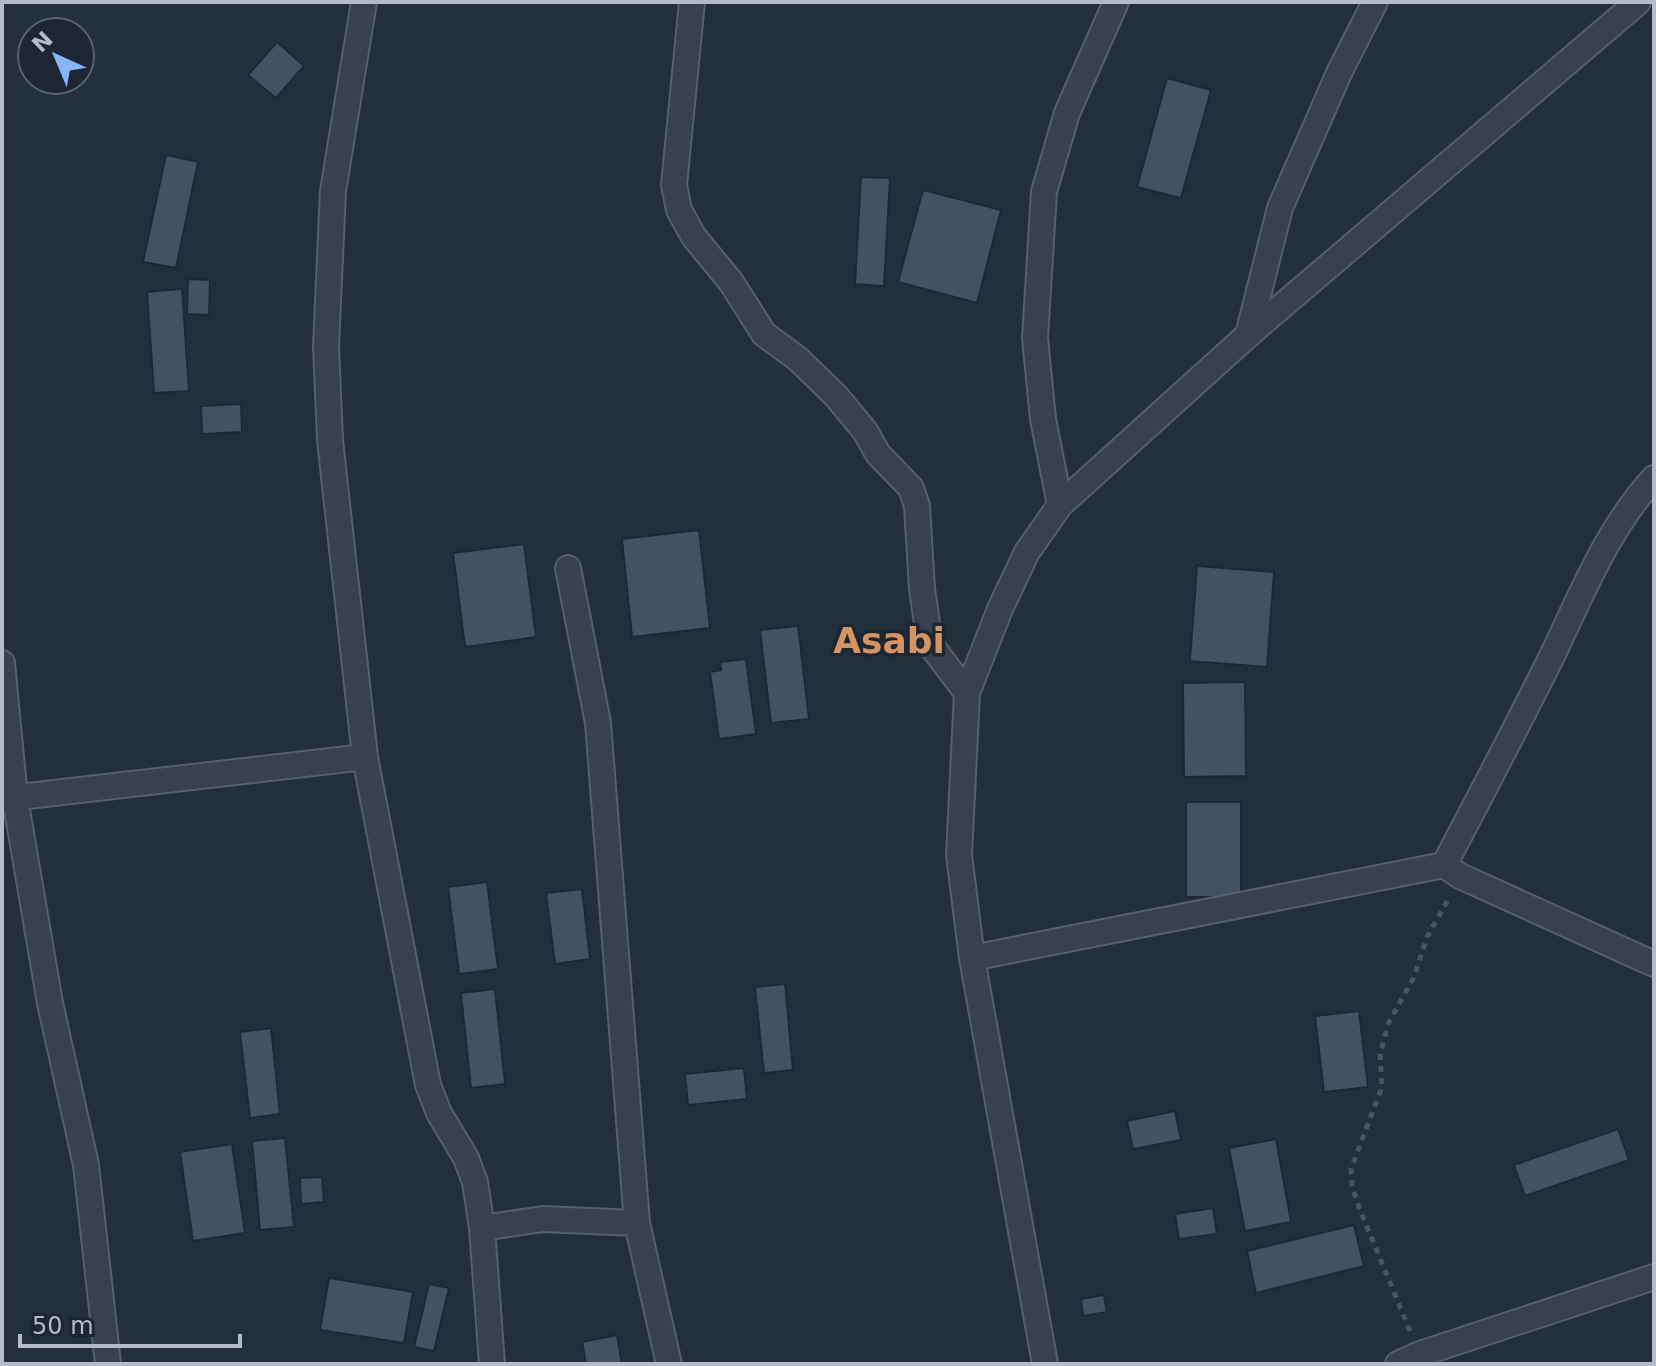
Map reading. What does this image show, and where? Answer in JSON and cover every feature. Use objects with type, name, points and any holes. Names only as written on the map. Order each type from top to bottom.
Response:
[{"type":"street","points":[[364,2],[333,191],[326,346],[330,440],[365,757],[428,1085],[475,1182],[482,1228],[492,1364]]},
{"type":"street","points":[[692,2],[674,185],[679,210],[694,237],[731,282],[764,334],[798,359],[836,396],[865,431],[878,454],[911,488],[917,506],[922,589],[930,644],[967,693]]},
{"type":"street","points":[[1060,505],[1043,419],[1035,338],[1044,192],[1067,113],[1116,2]]},
{"type":"street","points":[[1248,335],[1280,208],[1339,73],[1375,2]]},
{"type":"street","points":[[1045,1364],[972,958],[959,855],[967,693],[1000,609],[1027,552],[1060,505],[1248,335],[1638,2]]},
{"type":"street","points":[[1452,870],[1612,532],[1632,502],[1654,478]]},
{"type":"street","points":[[568,568],[598,723],[637,1223],[669,1364]]},
{"type":"street","points":[[2,663],[8,799],[86,1165],[108,1364]]},
{"type":"street","points":[[8,799],[365,757]]},
{"type":"street","points":[[972,958],[1452,870],[1654,964]]},
{"type":"street","points":[[482,1228],[543,1219],[637,1223]]},
{"type":"street","points":[[1409,1359],[1654,1277]]},
{"type":"path","points":[[1409,1359],[1352,1186],[1351,1169],[1382,1087],[1380,1054],[1389,1022],[1414,977],[1452,870]]},
{"type":"building","points":[[277,42],[304,66],[276,98],[248,75]]},
{"type":"building","points":[[1167,78],[1211,90],[1181,198],[1137,187]]},
{"type":"building","points":[[166,155],[198,162],[176,268],[143,262]]},
{"type":"building","points":[[861,177],[890,178],[884,286],[855,284]]},
{"type":"building","points":[[923,190],[1001,210],[977,303],[898,282]]},
{"type":"building","points":[[188,279],[210,280],[209,315],[187,314]]},
{"type":"building","points":[[182,289],[189,391],[154,393],[147,292]]},
{"type":"building","points":[[241,404],[242,432],[202,434],[201,406]]},
{"type":"building","points":[[699,530],[710,628],[632,637],[622,539]]},
{"type":"building","points":[[524,544],[536,637],[465,647],[453,553]]},
{"type":"building","points":[[1197,566],[1274,572],[1267,667],[1190,661]]},
{"type":"building","points":[[798,626],[809,719],[771,723],[760,630]]},
{"type":"building","points":[[746,659],[756,734],[719,739],[710,672],[721,670],[720,662]]},
{"type":"building","points":[[1245,682],[1246,776],[1184,777],[1183,683]]},
{"type":"building","points":[[1186,802],[1241,802],[1241,897],[1186,897]]},
{"type":"building","points":[[487,882],[498,969],[459,974],[448,887]]},
{"type":"building","points":[[582,889],[590,959],[555,964],[546,893]]},
{"type":"building","points":[[785,984],[793,1070],[764,1073],[755,987]]},
{"type":"building","points":[[495,989],[505,1084],[471,1088],[461,993]]},
{"type":"building","points":[[1359,1011],[1368,1087],[1324,1092],[1315,1016]]},
{"type":"building","points":[[271,1028],[280,1114],[250,1118],[240,1032]]},
{"type":"building","points":[[744,1068],[747,1099],[688,1105],[685,1074]]},
{"type":"building","points":[[1175,1111],[1181,1140],[1133,1149],[1127,1121]]},
{"type":"building","points":[[1618,1129],[1629,1160],[1525,1196],[1514,1165]]},
{"type":"building","points":[[285,1138],[294,1227],[260,1230],[252,1141]]},
{"type":"building","points":[[1276,1139],[1291,1222],[1245,1231],[1229,1148]]},
{"type":"building","points":[[232,1144],[245,1233],[193,1241],[180,1152]]},
{"type":"building","points":[[322,1177],[324,1202],[301,1204],[300,1178]]},
{"type":"building","points":[[1213,1208],[1217,1234],[1179,1239],[1175,1214]]},
{"type":"building","points":[[1354,1225],[1364,1266],[1256,1293],[1247,1251]]},
{"type":"building","points":[[329,1278],[413,1292],[404,1343],[320,1330]]},
{"type":"building","points":[[429,1284],[449,1288],[434,1351],[414,1347]]},
{"type":"building","points":[[1104,1295],[1107,1312],[1083,1316],[1081,1299]]},
{"type":"building","points":[[617,1335],[622,1364],[586,1364],[582,1342]]},
{"type":"district","name":"Asabi","points":[[889,640]]}]
